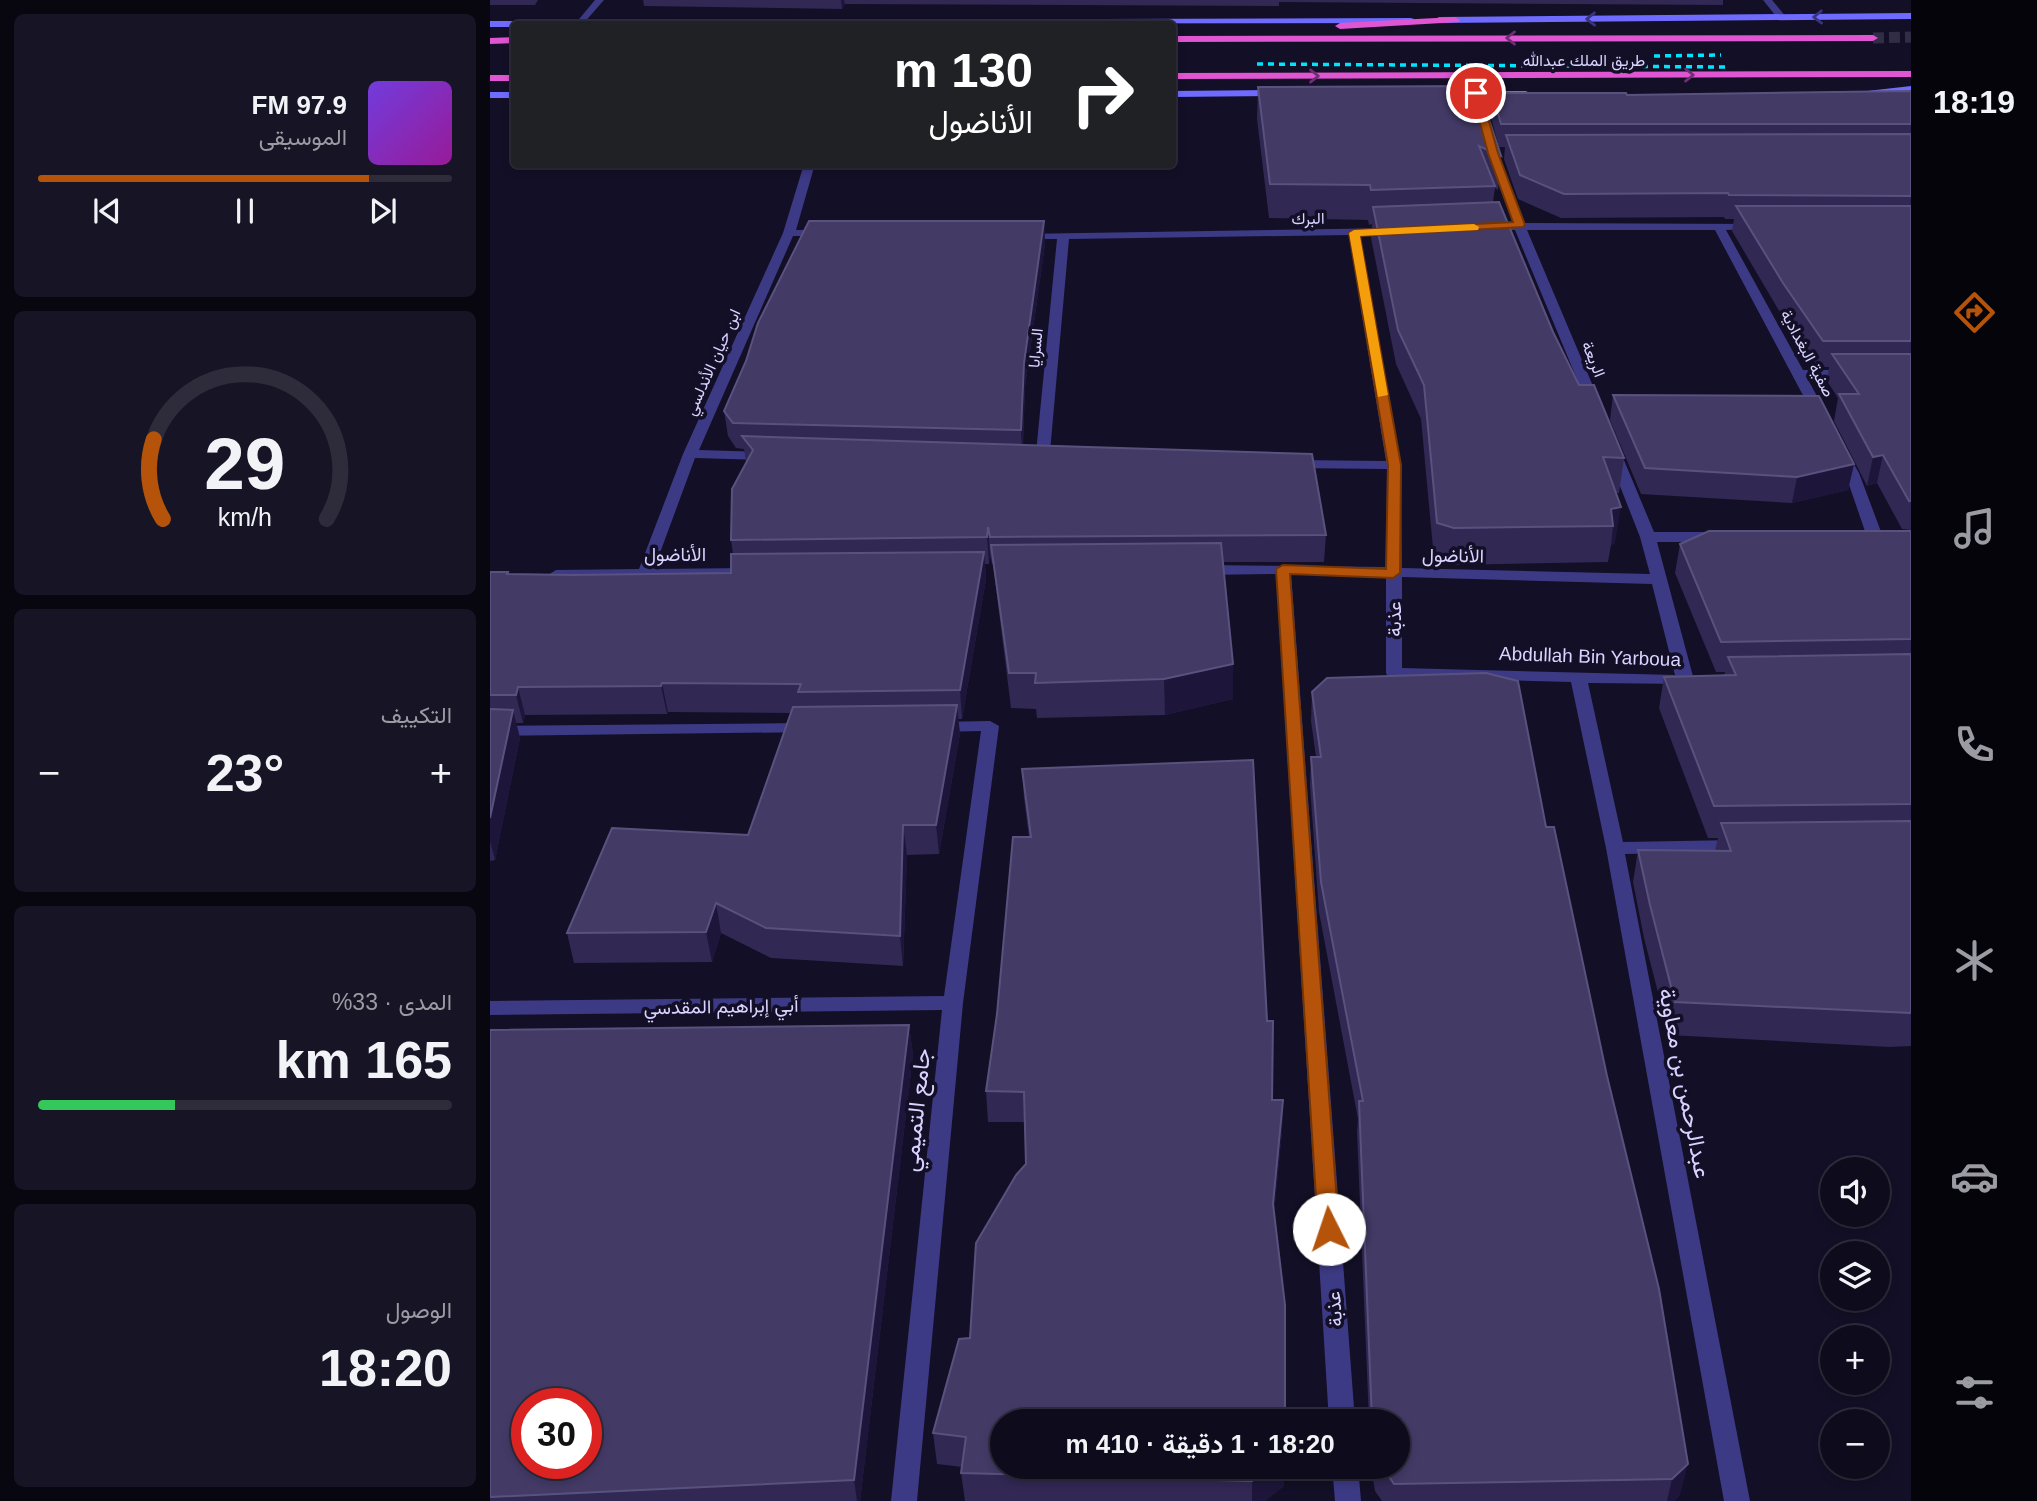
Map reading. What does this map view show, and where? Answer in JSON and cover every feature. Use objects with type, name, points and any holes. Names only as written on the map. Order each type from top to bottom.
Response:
[{"type":"highway","points":[[1176,30],[1275,30],[1455,20]]},
{"type":"highway","name":"طريق الملك عبدالله","points":[[1176,39],[1873,37]]},
{"type":"highway","points":[[490,41],[511,40]]},
{"type":"highway","name":"طريق الملك عبدالله","points":[[1176,76],[1911,75]]},
{"type":"highway","points":[[490,78],[511,78]]},
{"type":"highway","points":[[1176,83],[1329,88]]},
{"type":"highway","points":[[1449,93],[1478,99]]},
{"type":"main road","points":[[1163,21],[1911,16]]},
{"type":"main road","points":[[1850,17],[1911,26]]},
{"type":"main road","points":[[490,23],[511,23]]},
{"type":"main road","points":[[1911,89],[1861,97],[1911,100]]},
{"type":"main road","points":[[1176,94],[1297,93]]},
{"type":"main road","points":[[490,95],[511,95]]},
{"type":"main road","points":[[1478,99],[1542,95]]},
{"type":"street","points":[[581,21],[600,0]]},
{"type":"street","points":[[1767,0],[1782,18]]},
{"type":"street","name":"الريعة","points":[[1497,149],[1519,225],[1597,412]]},
{"type":"street","name":"ابن حيان الأندلسي","points":[[645,573],[690,454],[789,233],[809,168]]},
{"type":"street","points":[[1478,227],[1774,226]]},
{"type":"street","name":"صفية البغدادية","points":[[1719,227],[1852,473],[1874,537]]},
{"type":"street","name":"البرك","points":[[1011,236],[1409,231]]},
{"type":"street","points":[[789,233],[841,233]]},
{"type":"street","name":"عذبة","points":[[1354,233],[1394,465],[1394,673]]},
{"type":"street","name":"السرايا","points":[[1042,462],[1063,237]]},
{"type":"street","points":[[1800,374],[1869,374]]},
{"type":"street","points":[[1607,437],[1648,537],[1658,579]]},
{"type":"street","points":[[690,454],[785,456]]},
{"type":"street","points":[[1272,464],[1394,465]]},
{"type":"street","points":[[1648,537],[1728,537]]},
{"type":"street","name":"عذبة","points":[[1283,569],[1341,1409]]},
{"type":"street","name":"الأناضول","points":[[1186,570],[1283,569],[1658,579]]},
{"type":"street","name":"الأناضول","points":[[542,575],[770,572]]},
{"type":"street","name":"Abdullah Bin Yarboua","points":[[1394,673],[1691,680],[1658,579]]},
{"type":"street","name":"عبدالرحمن بن معاوية","points":[[1578,676],[1615,848],[1737,1501]]},
{"type":"street","name":"جامع التميمي","points":[[904,1501],[953,1003],[990,726],[920,727]]},
{"type":"street","points":[[490,731],[823,728]]},
{"type":"street","points":[[1615,848],[1749,846]]},
{"type":"street","name":"أبي إبراهيم المقدسي","points":[[490,1009],[953,1003]]},
{"type":"street","points":[[1346,1479],[1348,1501]]},
{"type":"building","points":[[1478,86],[1501,156],[1479,146],[1495,186],[1371,190],[1370,185],[1270,184],[1258,87]]},
{"type":"building","points":[[1911,91],[1911,124],[1501,124],[1493,96],[1503,96],[1503,93],[1627,95]]},
{"type":"building","points":[[1911,134],[1911,196],[1564,194],[1520,175],[1506,135]]},
{"type":"building","points":[[1499,202],[1553,332],[1579,385],[1594,385],[1624,458],[1603,457],[1621,507],[1611,509],[1613,526],[1454,528],[1437,523],[1424,385],[1398,330],[1373,207]]},
{"type":"building","points":[[1736,206],[1911,206],[1911,341],[1823,341],[1783,283]]},
{"type":"building","points":[[809,221],[1044,221],[1024,363],[1021,430],[733,423],[724,411],[746,361],[758,323]]},
{"type":"building","points":[[1832,354],[1911,354],[1911,501],[1883,455],[1873,457],[1839,394],[1859,394]]},
{"type":"building","points":[[1613,395],[1819,396],[1854,464],[1797,477],[1645,468]]},
{"type":"building","points":[[742,436],[1312,454],[1326,535],[990,537],[988,527],[987,537],[731,540],[732,489],[753,450]]},
{"type":"building","points":[[1709,531],[1911,531],[1911,639],[1721,642],[1680,544]]},
{"type":"building","points":[[1221,543],[1233,664],[1164,679],[1035,683],[1036,673],[1009,673],[991,545]]},
{"type":"building","points":[[984,552],[960,690],[798,692],[801,684],[662,683],[661,686],[518,687],[516,695],[490,695],[490,572],[572,575],[731,573],[731,554]]},
{"type":"building","points":[[1911,654],[1911,804],[1714,806],[1664,677],[1736,675],[1728,657]]},
{"type":"building","points":[[1486,673],[1518,681],[1546,827],[1554,827],[1607,1076],[1659,1289],[1688,1464],[1672,1479],[1394,1484],[1391,1479],[1410,1479],[1410,1409],[1372,1409],[1359,1101],[1363,1101],[1321,882],[1311,757],[1321,757],[1312,692],[1327,678]]},
{"type":"building","points":[[957,705],[936,825],[903,825],[900,936],[766,928],[716,903],[706,932],[567,933],[612,828],[748,835],[793,707]]},
{"type":"building","points":[[490,709],[513,710],[490,818]]},
{"type":"building","points":[[1253,760],[1267,1021],[1273,1021],[1272,1100],[1283,1100],[1273,1204],[1285,1305],[1285,1409],[990,1409],[990,1474],[961,1473],[966,1437],[933,1433],[959,1339],[970,1338],[976,1243],[1016,1175],[1026,1164],[1024,1092],[986,1091],[997,1014],[1013,837],[1031,837],[1022,769]]},
{"type":"building","points":[[1911,821],[1911,1013],[1675,1002],[1638,850],[1731,851],[1721,823]]},
{"type":"building","points":[[909,1025],[854,1480],[490,1497],[490,1030]]},
{"type":"building","points":[[1179,1479],[1254,1479],[1252,1481]]},
{"type":"tunnel","points":[[1873,38],[1911,37]]},
{"type":"railway","points":[[1654,56],[1721,55]]},
{"type":"railway","points":[[1257,64],[1726,67]]},
{"type":"slow traffic","points":[[1382,395],[1354,233],[1474,227]]},
{"type":"route","points":[[1329,1229],[1283,569],[1393,573],[1394,465],[1354,233],[1519,225],[1493,153],[1476,93]]}]
